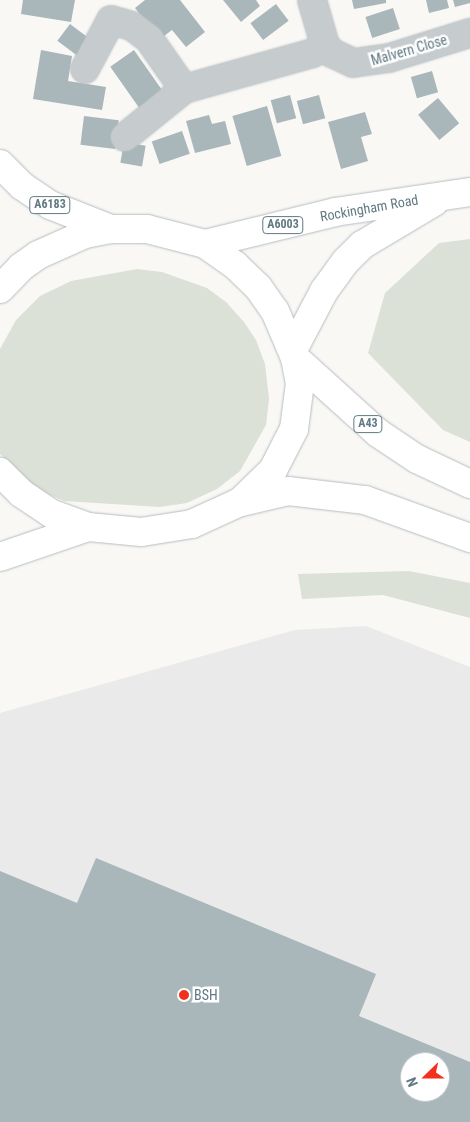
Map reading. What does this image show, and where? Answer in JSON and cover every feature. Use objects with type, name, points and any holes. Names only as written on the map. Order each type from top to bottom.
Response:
[{"type":"main road","name":"A6183","points":[[0,164],[22,186],[50,205],[111,230]]},
{"type":"main road","name":"Rockingham Road","points":[[205,244],[335,212],[458,193]]},
{"type":"main road","name":"Rockingham Road","points":[[294,354],[324,291],[346,261],[362,245],[458,193]]},
{"type":"main road","name":"A43","points":[[0,289],[21,267],[60,244],[111,230],[147,229],[205,244],[235,265],[258,287],[282,324],[294,354],[300,383],[294,429],[273,470],[240,502],[217,515],[167,529],[115,531],[88,527],[52,514],[21,493],[0,472]]},
{"type":"main road","name":"A43","points":[[294,354],[378,433],[417,459],[470,484]]},
{"type":"main road","name":"A43","points":[[240,502],[288,491],[365,500],[470,538]]},
{"type":"main road","name":"A43","points":[[0,557],[88,527]]},
{"type":"street","points":[[126,137],[184,89],[313,53],[325,44],[312,0]]},
{"type":"street","points":[[85,69],[109,10],[149,39],[184,89]]},
{"type":"street","name":"Malvern Close","points":[[325,44],[342,59],[363,63],[470,33]]},
{"type":"shaded area","points":[[470,239],[470,442],[443,430],[368,353],[385,293],[439,243]]},
{"type":"shaded area","points":[[137,269],[162,272],[207,288],[226,302],[244,322],[256,340],[265,364],[269,399],[266,425],[240,471],[217,489],[187,503],[160,507],[64,501],[37,489],[0,454],[0,349],[16,320],[40,296],[71,281]]},
{"type":"shaded area","points":[[409,571],[470,583],[470,618],[383,595],[302,599],[298,574]]},
{"type":"shaded area","points":[[366,626],[470,667],[470,1122],[0,1122],[0,713],[295,630]]},
{"type":"building","points":[[23,0],[75,0],[71,22],[21,14]]},
{"type":"building","points":[[145,0],[180,0],[205,32],[186,47],[172,30],[160,39],[135,8]]},
{"type":"building","points":[[223,0],[256,0],[260,6],[241,22]]},
{"type":"building","points":[[352,0],[386,0],[386,3],[354,9]]},
{"type":"building","points":[[426,0],[447,0],[449,8],[429,13]]},
{"type":"building","points":[[453,0],[470,0],[470,3],[455,7]]},
{"type":"building","points":[[276,4],[289,21],[263,40],[250,23]]},
{"type":"building","points":[[393,8],[400,29],[372,38],[365,17]]},
{"type":"building","points":[[70,24],[90,39],[77,56],[57,41]]},
{"type":"building","points":[[41,50],[72,56],[68,81],[106,87],[102,110],[33,99]]},
{"type":"building","points":[[134,50],[163,91],[139,108],[110,67]]},
{"type":"building","points":[[432,71],[438,92],[417,98],[411,77]]},
{"type":"building","points":[[290,95],[296,118],[277,123],[271,100]]},
{"type":"building","points":[[319,95],[325,118],[303,124],[297,101]]},
{"type":"building","points":[[438,98],[459,123],[439,140],[418,115]]},
{"type":"building","points":[[267,106],[281,156],[247,166],[232,116]]},
{"type":"building","points":[[365,112],[372,134],[361,137],[368,161],[341,169],[328,122]]},
{"type":"building","points":[[209,115],[212,124],[225,121],[231,144],[195,153],[186,121]]},
{"type":"building","points":[[84,116],[119,120],[115,149],[80,145]]},
{"type":"building","points":[[182,131],[190,154],[160,164],[152,141]]},
{"type":"building","points":[[124,142],[146,146],[142,167],[120,163]]},
{"type":"building","name":"BSH","points":[[96,858],[376,974],[359,1016],[446,1052],[400,1052],[400,1102],[450,1102],[450,1054],[470,1062],[470,1122],[0,1122],[0,871],[77,903]]},
{"type":"place","name":"BSH","points":[[184,995]]}]
